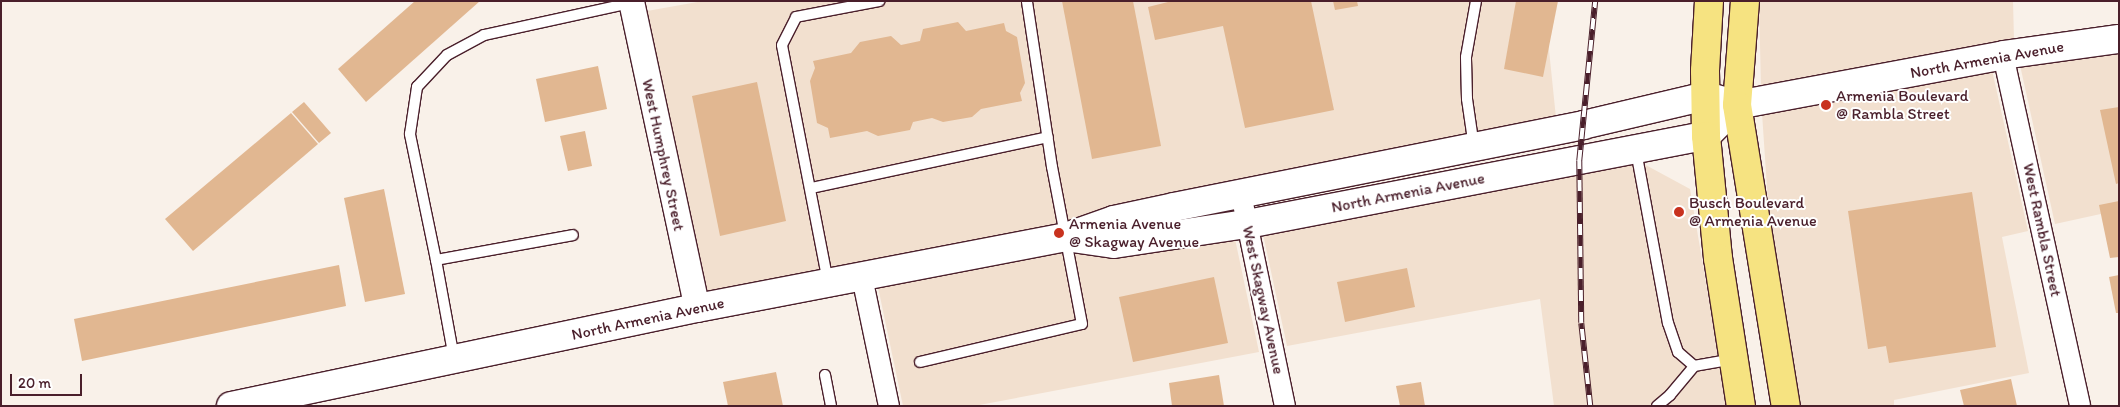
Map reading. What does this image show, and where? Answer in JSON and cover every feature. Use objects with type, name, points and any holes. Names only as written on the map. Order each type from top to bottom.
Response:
[{"type":"main road","points":[[1709,1],[1706,136],[1732,359],[1741,406]]},
{"type":"main road","points":[[1745,1],[1737,105],[1786,406]]},
{"type":"main road","name":"North Armenia Avenue","points":[[231,406],[287,400],[454,360],[697,308],[1066,237],[1114,220],[1474,148],[1706,96],[1737,105],[2003,55],[2119,39]]},
{"type":"main road","points":[[1706,136],[1737,105]]},
{"type":"main road","name":"North Armenia Avenue","points":[[1066,237],[1114,244],[1247,224],[1706,136]]},
{"type":"street","name":"West Humphrey Street","points":[[631,2],[697,308]]},
{"type":"street","name":"West Rambla Street","points":[[2003,55],[2080,406]]},
{"type":"street","name":"West Skagway Avenue","points":[[1241,194],[1285,406]]},
{"type":"street","points":[[862,277],[889,406]]},
{"type":"lane","points":[[828,284],[782,45],[796,17],[879,1]]},
{"type":"lane","points":[[920,362],[1082,324],[1048,137],[1027,1]]},
{"type":"lane","points":[[1474,148],[1467,98],[1466,57],[1476,1]]},
{"type":"lane","points":[[454,360],[410,134],[416,87],[447,54],[484,34],[631,2]]},
{"type":"lane","points":[[811,188],[1048,137]]},
{"type":"lane","points":[[1635,150],[1668,324],[1678,352],[1694,366]]},
{"type":"lane","points":[[436,260],[573,235]]},
{"type":"lane","points":[[1657,406],[1670,395],[1694,366],[1732,359]]},
{"type":"lane","points":[[825,374],[831,406]]},
{"type":"shaded area","points":[[703,1],[1557,1],[1548,40],[1556,118],[1065,224],[1055,223],[1054,227],[708,293],[647,11]]},
{"type":"shaded area","points":[[1759,1],[2013,1],[2014,40],[1761,88]]},
{"type":"shaded area","points":[[2119,51],[2119,210],[2055,224],[2020,65]]},
{"type":"shaded area","points":[[1992,70],[2028,231],[2002,237],[2029,373],[1894,400],[1894,406],[1801,406],[1768,203],[1762,113]]},
{"type":"shaded area","points":[[1642,163],[1690,189],[1727,406],[1554,406],[1540,299],[1287,346],[1263,234]]},
{"type":"shaded area","points":[[1235,239],[1259,352],[974,406],[903,406],[878,287],[1067,250]]},
{"type":"building","points":[[415,1],[480,1],[366,102],[338,69]]},
{"type":"building","points":[[1062,1],[1133,1],[1161,146],[1092,159]]},
{"type":"building","points":[[1172,1],[1311,1],[1334,110],[1245,128],[1223,26],[1155,40],[1148,7]]},
{"type":"building","points":[[1333,1],[1357,1],[1358,6],[1335,10]]},
{"type":"building","points":[[1516,1],[1558,1],[1543,77],[1504,69]]},
{"type":"building","points":[[958,22],[966,31],[1004,23],[1006,31],[1017,37],[1025,83],[1020,93],[1022,101],[981,109],[972,117],[943,122],[932,118],[913,122],[910,130],[878,136],[867,131],[830,138],[828,128],[817,123],[810,81],[815,68],[813,61],[851,53],[860,42],[891,36],[901,45],[920,41],[923,29]]},
{"type":"building","points":[[598,66],[607,109],[545,122],[536,79]]},
{"type":"building","points":[[757,82],[786,221],[720,236],[692,96]]},
{"type":"building","points":[[304,102],[331,133],[319,143],[292,112]]},
{"type":"building","points":[[2119,107],[2119,183],[2116,184],[2100,110]]},
{"type":"building","points":[[291,113],[318,144],[193,251],[165,219]]},
{"type":"building","points":[[585,131],[592,166],[568,171],[560,136]]},
{"type":"building","points":[[384,189],[405,294],[365,302],[344,198]]},
{"type":"building","points":[[1972,192],[1996,347],[1889,363],[1886,346],[1868,349],[1848,211]]},
{"type":"building","points":[[2119,201],[2119,257],[2110,258],[2099,205]]},
{"type":"building","points":[[339,265],[346,306],[82,361],[74,319]]},
{"type":"building","points":[[1407,268],[1415,307],[1345,322],[1337,282]]},
{"type":"building","points":[[2119,275],[2119,313],[2116,313],[2109,277]]},
{"type":"building","points":[[1214,277],[1228,343],[1133,362],[1119,297]]},
{"type":"building","points":[[776,372],[783,406],[728,406],[723,382]]},
{"type":"building","points":[[1219,375],[1224,406],[1172,406],[1169,383]]},
{"type":"building","points":[[2011,379],[2017,406],[1964,406],[1960,390]]},
{"type":"building","points":[[1421,382],[1425,406],[1400,406],[1396,386]]},
{"type":"railway","points":[[1590,406],[1581,323],[1579,161],[1595,1]]},
{"type":"place","name":"Armenia Boulevard @ Rambla Street","points":[[1826,105]]},
{"type":"place","name":"Busch Boulevard @ Armenia Avenue","points":[[1679,212]]},
{"type":"place","name":"Armenia Avenue @ Skagway Avenue","points":[[1059,233]]}]
